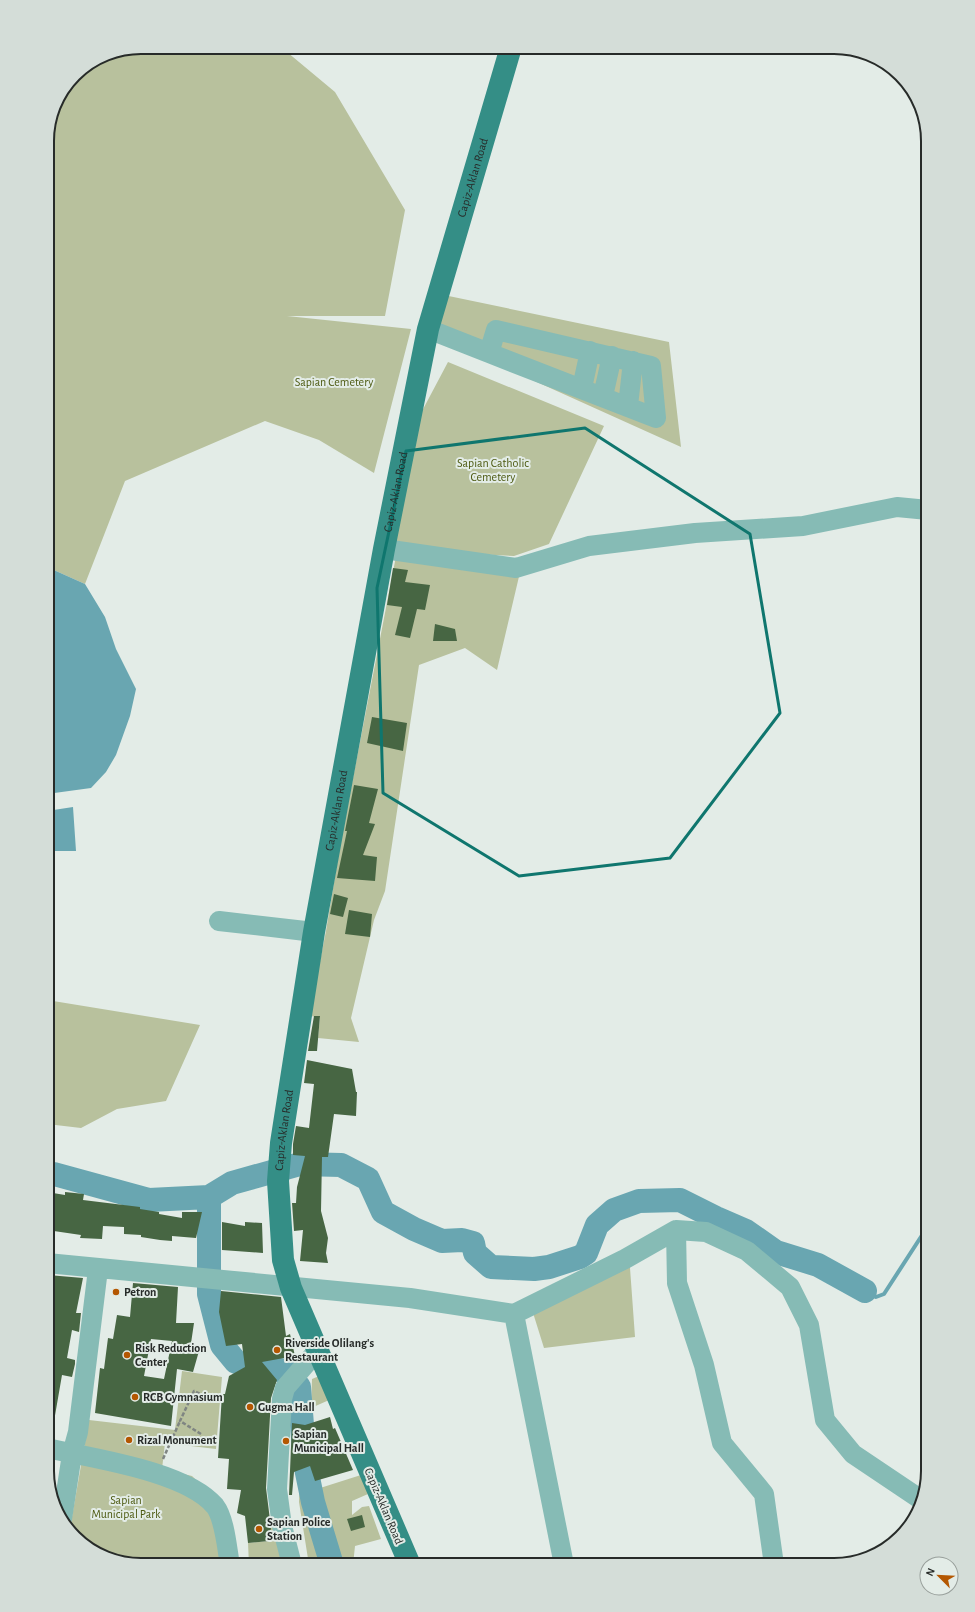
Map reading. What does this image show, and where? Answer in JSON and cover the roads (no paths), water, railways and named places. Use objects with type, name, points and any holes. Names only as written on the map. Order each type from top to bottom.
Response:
[{"type":"main road","name":"Capiz-Aklan Road","points":[[407,1558],[311,1357],[283,1260],[278,1181],[281,1143],[314,932],[384,549],[428,330],[509,54]]},
{"type":"street","points":[[428,330],[534,370],[559,379],[656,418],[651,366],[496,330],[489,353]]},
{"type":"street","points":[[514,362],[523,336]]},
{"type":"street","points":[[534,370],[544,341]]},
{"type":"street","points":[[559,379],[568,347]]},
{"type":"street","points":[[582,388],[590,351]]},
{"type":"street","points":[[603,396],[612,356]]},
{"type":"street","points":[[628,406],[632,361]]},
{"type":"street","points":[[384,549],[516,568],[589,546],[695,533],[803,526],[897,508],[921,510]]},
{"type":"street","points":[[218,920],[314,932]]},
{"type":"street","points":[[676,1230],[677,1283],[704,1365],[722,1443],[764,1494],[773,1558]]},
{"type":"street","points":[[54,1264],[186,1278],[410,1298],[514,1314],[625,1260],[676,1230],[706,1232],[747,1251],[790,1287],[809,1325],[825,1420],[853,1454],[917,1497]]},
{"type":"street","points":[[63,1510],[72,1454],[78,1432],[98,1269]]},
{"type":"street","points":[[514,1314],[563,1558]]},
{"type":"street","points":[[290,1558],[282,1526],[277,1489],[282,1399],[286,1388],[311,1357]]},
{"type":"street","points":[[54,1450],[157,1473],[192,1488],[215,1506],[223,1526],[229,1558]]},
{"type":"water","points":[[54,570],[85,584],[105,617],[116,649],[136,689],[130,716],[116,755],[106,772],[91,788],[54,793]]},
{"type":"water","points":[[73,807],[76,851],[54,851],[54,810]]},
{"type":"waterway","points":[[54,1174],[149,1200],[209,1197],[232,1183],[300,1164],[341,1165],[368,1179],[383,1212],[414,1229],[442,1241],[462,1240],[473,1243],[475,1253],[491,1267],[534,1269],[549,1267],[580,1257],[586,1253],[597,1225],[614,1210],[639,1201],[680,1200],[746,1231],[776,1252],[818,1265],[865,1291]]},
{"type":"waterway","points":[[209,1197],[209,1294],[222,1345],[236,1362],[255,1367],[287,1371],[299,1387],[305,1463],[313,1502],[330,1558]]},
{"type":"waterway","points":[[865,1291],[876,1297],[884,1294],[921,1237]]},
{"type":"place","name":"Petron","points":[[116,1292]]},
{"type":"place","name":"Riverside Olilang's Restaurant","points":[[277,1350]]},
{"type":"place","name":"Risk Reduction Center","points":[[127,1355]]},
{"type":"place","name":"RCB Gymnasium","points":[[135,1397]]},
{"type":"place","name":"Gugma Hall","points":[[250,1407]]},
{"type":"place","name":"Rizal Monument","points":[[129,1440]]},
{"type":"place","name":"Sapian Municipal Hall","points":[[286,1441]]},
{"type":"place","name":"Sapian Police Station","points":[[259,1529]]},
{"type":"park label","name":"Sapian Cemetery","points":[[334,382]]},
{"type":"park label","name":"Sapian Catholic Cemetery","points":[[493,470]]},
{"type":"park label","name":"Sapian Municipal Park","points":[[126,1507]]}]
